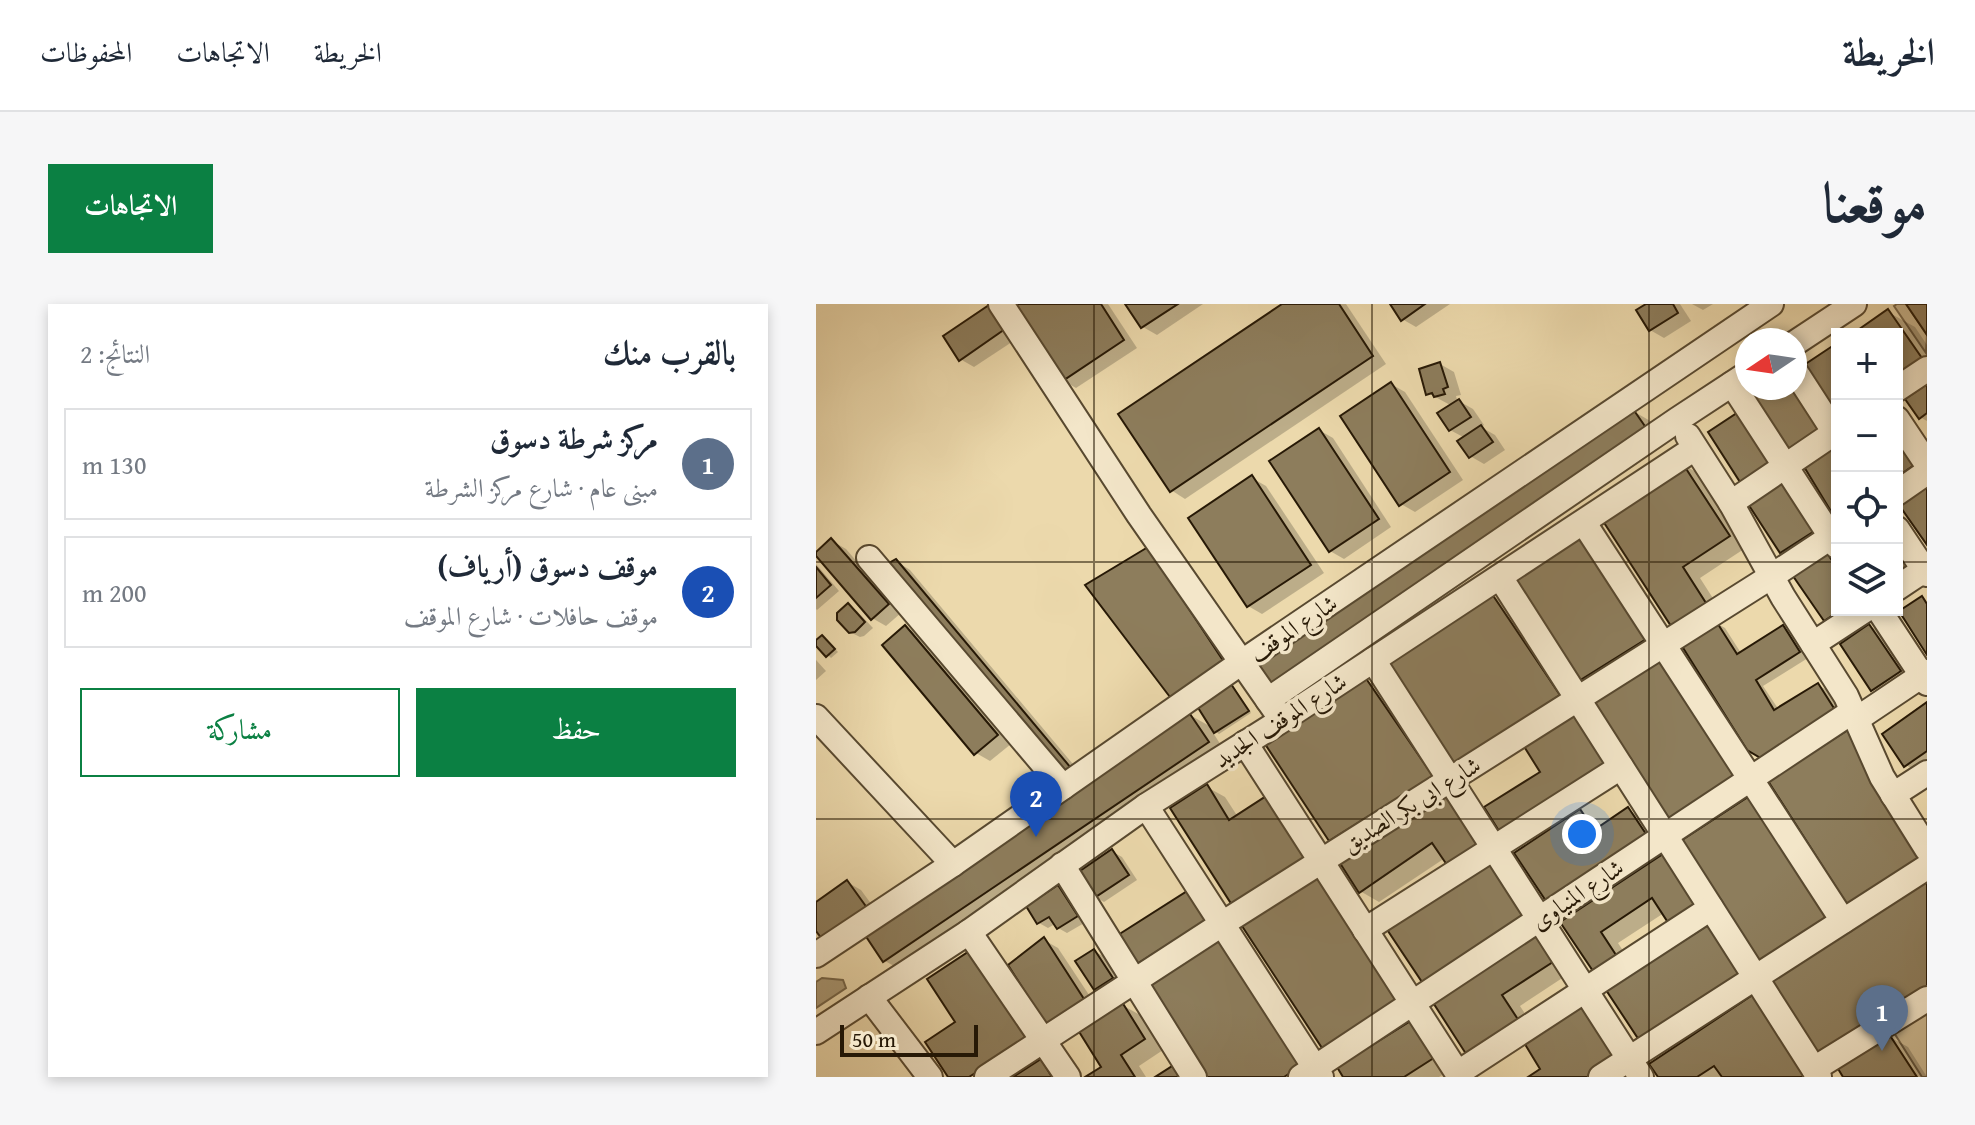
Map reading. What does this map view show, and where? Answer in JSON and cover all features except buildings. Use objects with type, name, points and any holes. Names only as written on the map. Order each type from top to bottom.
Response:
[{"type":"street","points":[[1001,304],[1139,515],[1282,720]]},
{"type":"street","name":"شارع الموقف","points":[[818,949],[953,864],[1242,662],[1771,304]]},
{"type":"street","points":[[1807,338],[1836,326],[1854,304]]},
{"type":"street","points":[[1903,385],[1927,369]]},
{"type":"street","name":"شارع الموقف","points":[[1268,700],[1735,382]]},
{"type":"street","points":[[1807,389],[1831,425]]},
{"type":"street","points":[[1750,400],[1785,466],[1831,533]]},
{"type":"street","points":[[1677,420],[1731,503],[1855,715],[1873,758],[1927,849]]},
{"type":"street","points":[[1903,428],[1927,464]]},
{"type":"street","points":[[1731,503],[1831,436]]},
{"type":"street","name":"شارع الموقف الجديد","points":[[816,1032],[969,932],[1146,806],[1695,448]]},
{"type":"street","points":[[1903,489],[1927,472]]},
{"type":"street","points":[[1584,523],[1843,921]]},
{"type":"street","points":[[1903,538],[1926,571],[1903,584]]},
{"type":"street","name":"شارع ابى بكر الصديق","points":[[987,1077],[1321,861],[1831,541]]},
{"type":"street","points":[[869,558],[1063,787]]},
{"type":"street","points":[[1500,577],[1817,1073],[1927,999]]},
{"type":"street","points":[[1813,644],[1856,616]]},
{"type":"street","points":[[1883,616],[1925,677]]},
{"type":"street","points":[[1373,660],[1635,1068]]},
{"type":"street","name":"شارع المنياوى","points":[[1313,1074],[1413,1003],[1750,779],[1855,715],[1925,677]]},
{"type":"street","points":[[816,717],[953,864]]},
{"type":"street","points":[[1245,743],[1459,1075],[1711,908]]},
{"type":"street","points":[[1365,930],[1621,767]]},
{"type":"street","points":[[1893,795],[1927,773]]},
{"type":"street","points":[[1146,806],[1313,1074]]},
{"type":"street","points":[[1062,865],[1194,1077]]},
{"type":"street","points":[[1601,1077],[1635,1068],[1756,977],[1927,867]]},
{"type":"street","points":[[969,932],[1068,1077]]},
{"type":"street","points":[[869,997],[930,1077]]},
{"type":"shaded area","points":[[1906,304],[1927,335],[1926,353],[1894,306]]},
{"type":"shaded area","points":[[822,978],[843,980],[846,988],[816,1008],[816,982]]},
{"type":"shaded area","points":[[1927,1005],[1927,1077],[1922,1077],[1891,1028]]},
{"type":"place","name":"موقف دسوق (أرياف)","points":[[1036,837]]},
{"type":"place","name":"مركز شرطة دسوق","points":[[1882,1051]]}]
